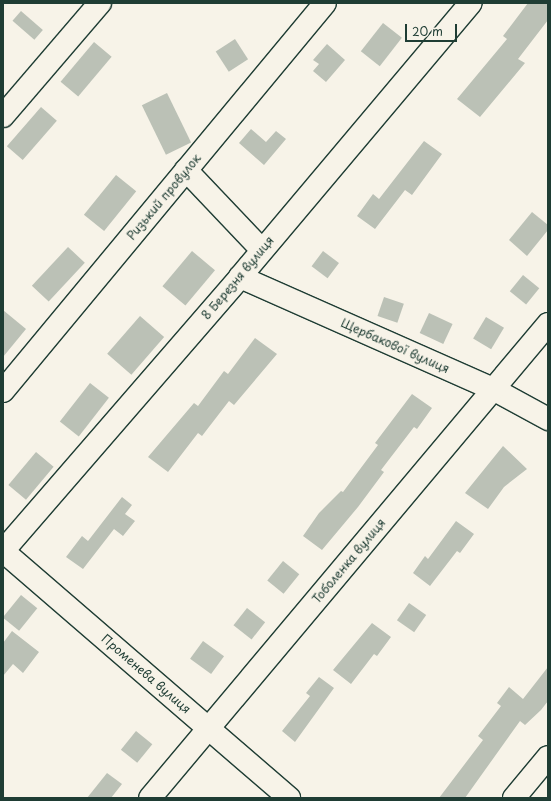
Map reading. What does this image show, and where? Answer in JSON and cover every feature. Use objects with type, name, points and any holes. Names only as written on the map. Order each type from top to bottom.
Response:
[{"type":"street","points":[[3,116],[100,3]]},
{"type":"street","name":"Ризький провулок","points":[[3,391],[325,3]]},
{"type":"street","name":"8 Березня вулиця","points":[[3,551],[240,277],[471,3]]},
{"type":"street","points":[[186,170],[262,250]]},
{"type":"street","name":"Щербакової вулиця","points":[[240,277],[493,389],[548,419]]},
{"type":"street","name":"Тоболенка вулиця","points":[[150,798],[548,324]]},
{"type":"street","name":"Променева вулиця","points":[[3,551],[289,798]]},
{"type":"street","points":[[514,798],[548,757]]},
{"type":"building","points":[[528,3],[548,3],[548,20],[518,59],[525,63],[480,117],[457,99],[507,39],[503,36]]},
{"type":"building","points":[[21,11],[43,30],[34,40],[12,21]]},
{"type":"building","points":[[383,23],[402,38],[380,66],[361,51]]},
{"type":"building","points":[[235,39],[248,59],[229,72],[216,52]]},
{"type":"building","points":[[94,42],[112,57],[78,97],[61,82]]},
{"type":"building","points":[[327,44],[345,60],[326,82],[313,71],[319,64],[313,60]]},
{"type":"building","points":[[167,93],[191,142],[166,155],[142,105]]},
{"type":"building","points":[[41,107],[57,121],[23,160],[7,146]]},
{"type":"building","points":[[251,129],[266,142],[276,131],[286,139],[264,165],[239,143]]},
{"type":"building","points":[[424,141],[442,154],[412,195],[405,190],[375,229],[357,216],[373,194],[379,199]]},
{"type":"building","points":[[116,175],[136,191],[104,231],[84,215]]},
{"type":"building","points":[[532,212],[548,225],[548,230],[527,256],[509,240]]},
{"type":"building","points":[[68,247],[85,263],[49,301],[32,286]]},
{"type":"building","points":[[192,251],[215,270],[185,306],[162,286]]},
{"type":"building","points":[[323,251],[339,263],[328,278],[312,266]]},
{"type":"building","points":[[523,275],[539,288],[526,305],[510,291]]},
{"type":"building","points":[[384,297],[404,304],[397,323],[377,316]]},
{"type":"building","points":[[3,310],[26,329],[3,357]]},
{"type":"building","points":[[429,313],[453,324],[443,344],[420,333]]},
{"type":"building","points":[[140,316],[164,337],[131,375],[107,354]]},
{"type":"building","points":[[486,317],[504,328],[491,349],[473,338]]},
{"type":"building","points":[[255,338],[277,354],[234,405],[229,401],[202,436],[198,433],[168,472],[148,457],[194,403],[198,406],[224,371],[228,374]]},
{"type":"building","points":[[90,383],[109,398],[79,436],[60,422]]},
{"type":"building","points":[[412,394],[432,408],[417,429],[414,427],[381,470],[384,472],[358,507],[322,550],[303,536],[319,513],[341,491],[343,492],[378,445],[375,443]]},
{"type":"building","points":[[503,446],[527,469],[504,487],[488,509],[465,493]]},
{"type":"building","points":[[36,452],[54,467],[26,500],[8,485]]},
{"type":"building","points":[[122,497],[132,505],[125,514],[135,521],[123,536],[114,529],[83,569],[66,557],[82,536],[88,541]]},
{"type":"building","points":[[456,521],[474,534],[460,553],[457,551],[430,586],[413,573],[425,556],[428,559]]},
{"type":"building","points":[[283,561],[299,574],[284,594],[267,580]]},
{"type":"building","points":[[21,595],[37,608],[19,631],[3,617]]},
{"type":"building","points":[[409,603],[426,615],[414,632],[397,620]]},
{"type":"building","points":[[247,608],[265,622],[252,639],[233,625]]},
{"type":"building","points":[[372,623],[391,637],[377,656],[374,654],[351,684],[333,670]]},
{"type":"building","points":[[12,631],[39,652],[23,673],[13,664],[3,676],[3,643]]},
{"type":"building","points":[[203,641],[224,656],[211,674],[190,659]]},
{"type":"building","points":[[548,667],[548,701],[541,710],[525,725],[520,721],[465,798],[439,798],[483,740],[478,736],[501,706],[497,703],[509,687],[523,699]]},
{"type":"building","points":[[319,677],[334,688],[295,742],[282,731],[310,696],[306,693]]},
{"type":"building","points":[[136,731],[152,744],[137,763],[121,750]]},
{"type":"building","points":[[107,773],[122,784],[111,798],[87,798]]}]
